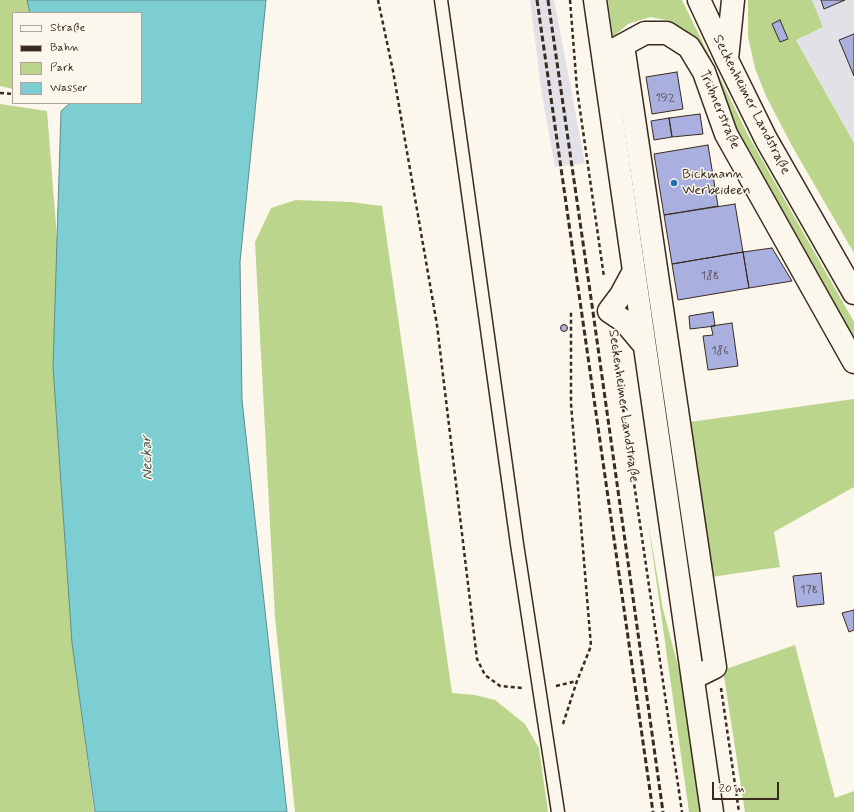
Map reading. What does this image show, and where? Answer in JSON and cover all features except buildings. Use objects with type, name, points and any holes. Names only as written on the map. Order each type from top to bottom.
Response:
[{"type":"main road","points":[[595,0],[712,812]]},
{"type":"main road","name":"Seckenheimer Landstraße","points":[[699,0],[766,138],[854,293]]},
{"type":"main road","points":[[727,60],[733,0]]},
{"type":"main road","name":"Trübnerstraße","points":[[603,56],[645,33],[667,33],[689,47],[704,72],[726,134],[854,362]]},
{"type":"main road","points":[[623,45],[715,667],[693,678]]},
{"type":"main road","points":[[634,272],[621,295],[609,311],[624,322],[645,346]]},
{"type":"lane","points":[[441,0],[538,690],[558,812]]},
{"type":"path","points":[[378,0],[393,71],[438,325],[477,658],[485,675],[500,686],[538,690]]},
{"type":"path","name":"Seckenheimer Landstraße","points":[[570,0],[577,89],[682,812]]},
{"type":"path","points":[[0,93],[12,94]]},
{"type":"path","points":[[571,310],[571,404],[591,646],[577,681]]},
{"type":"path","points":[[715,667],[720,682],[739,812]]},
{"type":"shaded area","points":[[530,0],[554,0],[585,163],[555,167],[542,95]]},
{"type":"shaded area","points":[[812,0],[854,0],[854,143],[796,39],[823,27]]},
{"type":"green space","points":[[0,0],[27,0],[30,12],[12,12],[12,89],[0,86]]},
{"type":"green space","points":[[608,0],[682,0],[748,135],[854,322],[854,341],[735,133],[706,56],[690,35],[671,21],[650,17],[628,24],[613,37]]},
{"type":"green space","points":[[748,0],[812,0],[823,27],[796,40],[854,143],[854,253],[792,146],[766,96],[755,68],[748,37]]},
{"type":"green space","points":[[0,104],[47,111],[58,251],[53,364],[72,641],[94,812],[0,812]]},
{"type":"green space","points":[[296,200],[351,202],[382,206],[452,693],[475,695],[495,700],[525,724],[539,748],[548,812],[295,812],[275,617],[255,242],[271,208]]},
{"type":"green space","points":[[854,399],[854,487],[774,532],[780,567],[711,577],[690,422]]},
{"type":"green space","points":[[648,522],[663,609],[682,681],[700,812],[689,812]]},
{"type":"green space","points":[[795,645],[835,798],[854,791],[854,812],[745,812],[723,670]]},
{"type":"water","name":"Neckar","points":[[27,0],[266,0],[240,262],[242,400],[287,812],[95,812],[72,643],[53,367],[61,111],[69,104],[142,104],[142,12],[30,12]]},
{"type":"railway","points":[[537,0],[653,812]]},
{"type":"railway","points":[[548,0],[663,812]]},
{"type":"place","name":"Bickmann Werbeideen","points":[[674,183]]}]
